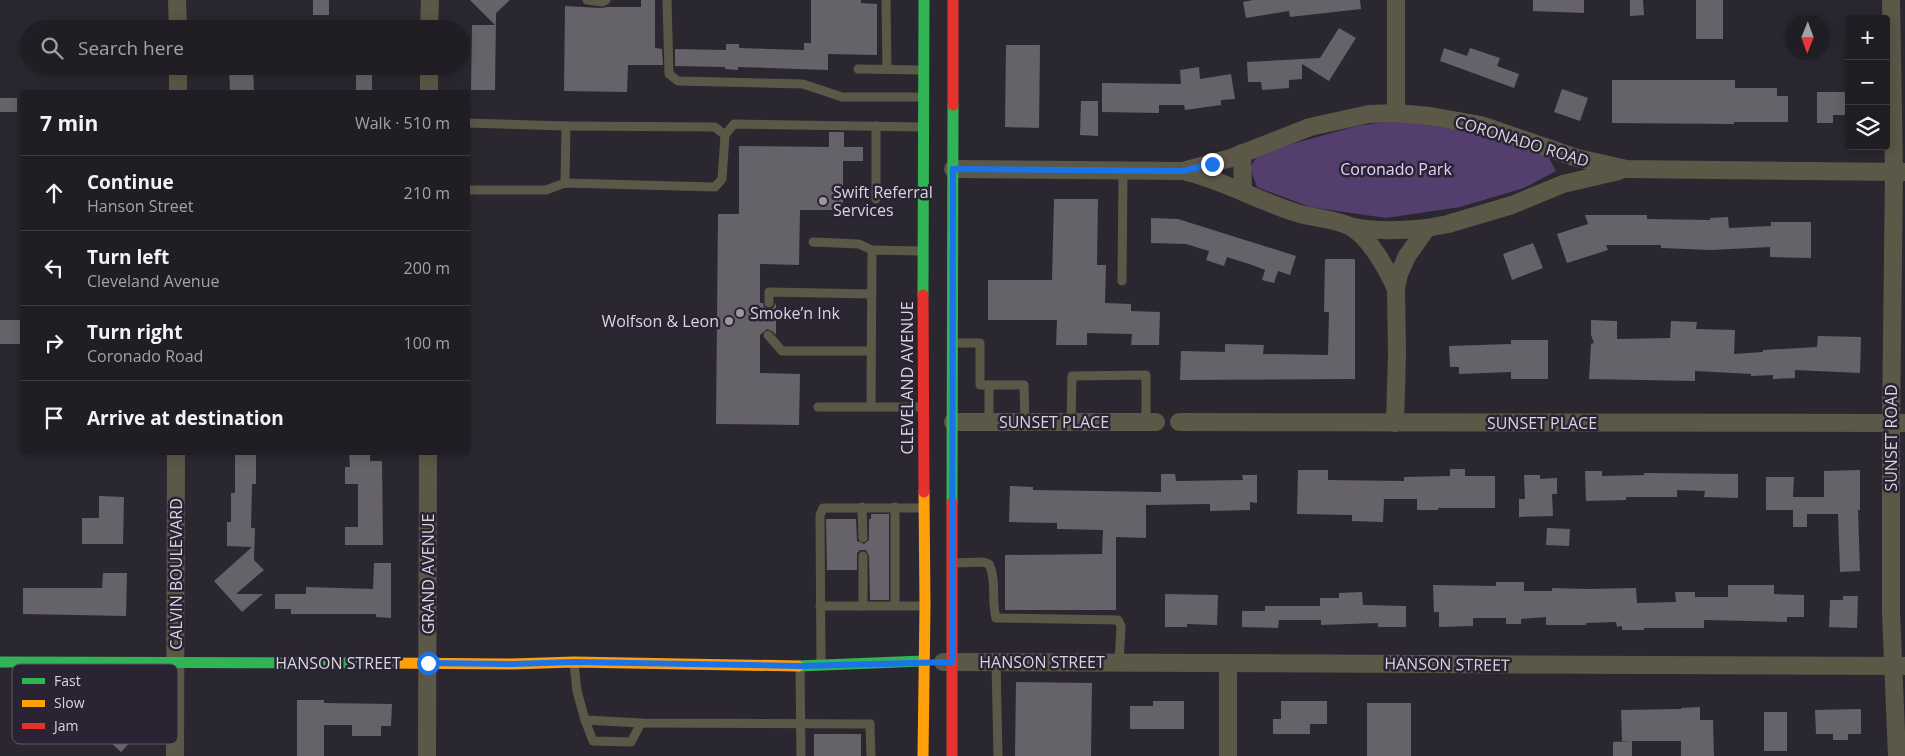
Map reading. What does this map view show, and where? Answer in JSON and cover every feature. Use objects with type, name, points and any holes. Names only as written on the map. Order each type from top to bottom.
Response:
[{"type":"main road","name":"CLEVELAND AVENUE","points":[[922,756],[925,606],[922,250],[924,0]]},
{"type":"main road","points":[[952,756],[953,0]]},
{"type":"main road","name":"HANSON STREET","points":[[0,662],[512,664],[574,662],[821,666],[923,661]]},
{"type":"street","points":[[178,0],[178,20]]},
{"type":"street","points":[[430,0],[430,20]]},
{"type":"street","points":[[1396,0],[1396,113]]},
{"type":"street","name":"SUNSET ROAD","points":[[1891,0],[1899,172],[1899,666],[1897,756]]},
{"type":"street","points":[[178,75],[178,90]]},
{"type":"street","points":[[429,75],[429,90]]},
{"type":"street","name":"CORONADO ROAD","points":[[953,169],[1183,171],[1212,164],[1318,125],[1369,114],[1396,113],[1430,116],[1481,125],[1577,158],[1627,169],[1899,172]]},
{"type":"street","points":[[1242,153],[1243,191]]},
{"type":"street","name":"CORONADO ROAD","points":[[1183,171],[1203,176],[1299,214],[1362,229],[1397,232],[1448,224],[1512,205],[1563,184],[1627,169]]},
{"type":"street","name":"CORONADO ROAD","points":[[1349,226],[1364,238],[1388,272],[1396,289]]},
{"type":"street","points":[[1395,423],[1396,289],[1407,256],[1427,228]]},
{"type":"street","name":"SUNSET PLACE","points":[[953,422],[1151,422]]},
{"type":"street","name":"SUNSET PLACE","points":[[1179,422],[1898,423]]},
{"type":"street","name":"CALVIN BOULEVARD","points":[[175,662],[176,455]]},
{"type":"street","name":"GRAND AVENUE","points":[[427,756],[428,455]]},
{"type":"street","name":"HANSON STREET","points":[[923,661],[1899,666]]},
{"type":"street","points":[[1228,663],[1228,756]]},
{"type":"lane","points":[[587,0],[602,2],[606,0]]},
{"type":"lane","points":[[667,0],[669,74],[678,81],[803,84],[842,97],[923,97]]},
{"type":"lane","points":[[886,0],[888,69]]},
{"type":"lane","points":[[858,69],[924,70]]},
{"type":"lane","points":[[470,123],[715,127],[725,135]]},
{"type":"lane","points":[[470,190],[546,190],[565,183],[715,187],[722,179],[725,135],[734,124],[923,128]]},
{"type":"lane","points":[[565,183],[566,126]]},
{"type":"lane","points":[[876,126],[876,199]]},
{"type":"lane","points":[[1122,281],[1123,171]]},
{"type":"lane","points":[[813,242],[859,244],[872,250],[922,250]]},
{"type":"lane","points":[[871,407],[872,250]]},
{"type":"lane","points":[[768,303],[770,292],[872,294]]},
{"type":"lane","points":[[768,335],[782,351],[871,351]]},
{"type":"lane","points":[[952,343],[980,343],[980,385],[1024,385],[1025,422]]},
{"type":"lane","points":[[1071,422],[1072,376],[1146,375],[1151,422]]},
{"type":"lane","points":[[989,385],[989,421]]},
{"type":"lane","points":[[818,407],[923,407]]},
{"type":"lane","points":[[862,507],[865,534]]},
{"type":"lane","points":[[894,507],[892,559],[895,605]]},
{"type":"lane","points":[[821,666],[820,515],[823,508],[924,508]]},
{"type":"lane","points":[[863,606],[866,580],[865,558]]},
{"type":"lane","points":[[953,563],[983,562],[990,564],[994,573],[993,609],[996,618],[1118,620],[1121,626],[1119,663]]},
{"type":"lane","points":[[820,606],[925,606]]},
{"type":"lane","points":[[574,662],[577,691],[593,741],[630,742],[641,723]]},
{"type":"lane","points":[[996,662],[998,756]]},
{"type":"lane","points":[[800,666],[801,756]]},
{"type":"lane","points":[[585,720],[641,723],[870,724],[870,756]]},
{"type":"green space","name":"Coronado Park","points":[[1394,121],[1454,128],[1491,138],[1549,158],[1556,171],[1524,188],[1460,207],[1386,218],[1310,207],[1257,187],[1250,168],[1259,153],[1357,126]]},
{"type":"building","points":[[313,0],[329,0],[329,15],[313,15]]},
{"type":"building","points":[[470,0],[510,0],[496,13],[495,90],[471,90],[472,25],[495,25]]},
{"type":"building","points":[[641,0],[655,0],[655,48],[662,49],[663,65],[628,65],[627,92],[564,91],[565,6],[601,8],[641,7]]},
{"type":"building","points":[[811,0],[861,0],[861,3],[877,4],[877,55],[828,54],[828,70],[738,67],[738,70],[725,69],[725,67],[675,66],[675,49],[726,50],[726,44],[739,44],[739,48],[804,50],[804,43],[811,43]]},
{"type":"building","points":[[1253,0],[1360,0],[1361,9],[1290,17],[1289,11],[1246,18],[1243,2]]},
{"type":"building","points":[[1533,0],[1584,0],[1584,13],[1533,11]]},
{"type":"building","points":[[1630,0],[1643,0],[1644,15],[1630,16]]},
{"type":"building","points":[[1696,0],[1723,0],[1723,39],[1696,39]]},
{"type":"building","points":[[1339,28],[1356,38],[1329,81],[1302,64],[1302,79],[1289,80],[1289,88],[1262,90],[1261,82],[1248,82],[1247,62],[1320,58]]},
{"type":"building","points":[[1006,45],[1040,45],[1039,128],[1005,127]]},
{"type":"building","points":[[1444,48],[1467,56],[1470,48],[1500,58],[1497,66],[1519,74],[1514,88],[1440,61]]},
{"type":"building","points":[[1199,67],[1200,79],[1231,74],[1235,99],[1221,100],[1221,105],[1185,110],[1184,105],[1159,105],[1159,113],[1102,112],[1102,83],[1181,84],[1180,70]]},
{"type":"building","points":[[229,75],[253,75],[254,90],[230,90]]},
{"type":"building","points":[[356,75],[372,75],[372,90],[356,90]]},
{"type":"building","points":[[1612,80],[1735,80],[1735,88],[1777,88],[1777,96],[1788,96],[1788,122],[1734,122],[1734,124],[1612,123]]},
{"type":"building","points":[[1562,89],[1588,98],[1580,121],[1554,112]]},
{"type":"building","points":[[1817,92],[1845,92],[1845,115],[1833,115],[1833,123],[1817,123]]},
{"type":"building","points":[[0,98],[17,98],[17,112],[0,112]]},
{"type":"building","points":[[1081,101],[1098,101],[1098,136],[1080,135]]},
{"type":"building","points":[[829,132],[844,132],[844,147],[863,147],[863,161],[843,161],[843,210],[800,210],[799,265],[760,264],[760,303],[763,303],[764,307],[769,309],[773,308],[776,303],[776,335],[767,329],[760,335],[760,373],[800,374],[799,425],[716,424],[718,214],[739,214],[739,146],[829,147]]},
{"type":"building","points":[[1054,199],[1098,199],[1097,265],[1106,265],[1105,303],[1131,304],[1131,311],[1160,312],[1159,345],[1131,345],[1132,334],[1087,333],[1087,345],[1056,345],[1057,320],[988,320],[988,280],[1052,280]]},
{"type":"building","points":[[1585,215],[1647,215],[1647,219],[1710,220],[1710,218],[1728,217],[1729,228],[1771,226],[1771,222],[1811,222],[1811,258],[1770,257],[1770,247],[1711,250],[1661,248],[1661,245],[1606,245],[1608,250],[1567,263],[1557,234],[1588,224]]},
{"type":"building","points":[[1151,218],[1178,219],[1296,256],[1290,275],[1278,271],[1274,283],[1262,280],[1265,270],[1252,265],[1227,257],[1224,266],[1206,260],[1209,251],[1186,244],[1151,243]]},
{"type":"building","points":[[1533,243],[1543,268],[1512,280],[1503,254]]},
{"type":"building","points":[[1325,259],[1355,259],[1355,379],[1180,380],[1181,351],[1225,352],[1225,344],[1264,345],[1263,354],[1328,355],[1329,312],[1324,312]]},
{"type":"building","points":[[0,320],[20,320],[20,344],[0,344]]},
{"type":"building","points":[[1591,320],[1617,321],[1617,339],[1670,338],[1671,321],[1697,322],[1696,329],[1735,330],[1734,354],[1763,352],[1763,350],[1817,347],[1818,336],[1861,337],[1860,373],[1795,370],[1795,378],[1773,379],[1773,375],[1751,376],[1751,374],[1695,371],[1695,381],[1589,379],[1591,344],[1594,343],[1591,335]]},
{"type":"building","points":[[1511,340],[1548,340],[1548,379],[1511,379],[1511,372],[1459,374],[1459,367],[1450,367],[1449,346],[1511,344]]},
{"type":"building","points":[[235,455],[256,455],[256,484],[252,484],[251,528],[255,528],[254,560],[264,570],[236,594],[263,594],[242,612],[214,581],[252,547],[227,546],[227,522],[231,522],[231,493],[235,493]]},
{"type":"building","points":[[349,455],[370,455],[370,461],[382,461],[383,545],[345,545],[345,527],[358,527],[358,484],[345,484],[345,467],[350,467]]},
{"type":"building","points":[[1450,469],[1465,469],[1465,476],[1495,476],[1495,508],[1417,510],[1417,499],[1384,499],[1383,522],[1352,521],[1352,515],[1297,514],[1298,470],[1328,470],[1328,480],[1404,481],[1404,477],[1450,476]]},
{"type":"building","points":[[1860,470],[1860,510],[1858,510],[1860,571],[1840,572],[1838,514],[1807,514],[1807,527],[1793,527],[1793,510],[1766,510],[1766,477],[1794,477],[1793,497],[1824,497],[1824,471]]},
{"type":"building","points":[[1585,471],[1602,471],[1602,476],[1644,475],[1644,473],[1738,474],[1738,498],[1704,497],[1705,491],[1677,490],[1677,497],[1626,497],[1626,500],[1586,501]]},
{"type":"building","points":[[1161,474],[1175,474],[1176,481],[1243,480],[1242,475],[1257,475],[1257,503],[1250,502],[1250,510],[1210,511],[1210,504],[1146,505],[1146,538],[1116,537],[1116,610],[1005,610],[1005,555],[1102,554],[1103,530],[1057,529],[1057,523],[1009,522],[1010,486],[1033,487],[1033,490],[1161,492]]},
{"type":"building","points":[[1524,475],[1540,475],[1540,479],[1557,478],[1557,494],[1552,494],[1553,516],[1519,517],[1519,499],[1525,499]]},
{"type":"building","points":[[99,496],[124,497],[123,544],[82,544],[82,518],[99,518]]},
{"type":"building","points":[[871,514],[889,514],[889,600],[870,600],[869,556],[866,550],[860,550],[857,553],[857,570],[827,570],[826,519],[856,519],[857,541],[864,544],[869,540],[869,519],[871,519]]},
{"type":"building","points":[[1547,528],[1570,529],[1569,546],[1546,545]]},
{"type":"building","points":[[374,563],[391,563],[391,618],[376,617],[376,614],[291,614],[291,609],[275,609],[275,594],[306,594],[306,587],[373,589]]},
{"type":"building","points":[[103,573],[127,573],[126,616],[23,614],[23,588],[102,588]]},
{"type":"building","points":[[1496,582],[1524,582],[1524,591],[1552,591],[1552,588],[1636,588],[1637,603],[1676,602],[1675,592],[1695,592],[1695,597],[1728,597],[1728,585],[1774,585],[1774,594],[1804,595],[1804,617],[1787,617],[1787,622],[1704,620],[1704,628],[1644,628],[1644,630],[1622,630],[1622,626],[1617,627],[1616,622],[1586,623],[1586,625],[1546,625],[1546,617],[1521,619],[1521,624],[1506,624],[1506,618],[1473,618],[1473,626],[1439,627],[1439,612],[1434,612],[1433,585],[1496,586]]},
{"type":"building","points":[[1362,592],[1363,605],[1406,606],[1406,627],[1378,627],[1378,623],[1321,625],[1321,620],[1279,620],[1278,628],[1242,627],[1242,611],[1265,611],[1265,606],[1320,606],[1320,598],[1339,598],[1339,593]]},
{"type":"building","points":[[1165,594],[1218,595],[1217,625],[1187,624],[1187,627],[1165,627]]},
{"type":"building","points":[[1843,596],[1858,596],[1857,628],[1829,627],[1830,600],[1843,600]]},
{"type":"building","points":[[1016,682],[1092,683],[1091,756],[1015,756]]},
{"type":"building","points":[[297,700],[324,700],[324,703],[392,704],[391,726],[381,726],[381,736],[352,736],[352,725],[324,725],[324,756],[297,756]]},
{"type":"building","points":[[1153,701],[1184,701],[1184,729],[1130,729],[1130,706],[1153,706]]},
{"type":"building","points":[[1281,701],[1327,701],[1327,724],[1310,724],[1310,734],[1273,734],[1273,719],[1281,719]]},
{"type":"building","points":[[1367,703],[1411,703],[1411,756],[1367,756]]},
{"type":"building","points":[[1700,707],[1700,720],[1713,720],[1714,756],[1681,756],[1681,741],[1622,741],[1621,710]]},
{"type":"building","points":[[1861,709],[1861,734],[1848,734],[1848,740],[1833,740],[1833,734],[1816,734],[1815,710]]},
{"type":"building","points":[[1764,712],[1787,712],[1787,751],[1764,751]]},
{"type":"building","points":[[814,734],[861,734],[861,756],[814,756]]},
{"type":"building","points":[[1632,741],[1632,756],[1613,756],[1613,742]]},
{"type":"building","points":[[112,744],[129,744],[121,752]]},
{"type":"traffic: fast","points":[[923,295],[924,0]]},
{"type":"traffic: fast","points":[[952,503],[953,105]]},
{"type":"traffic: fast","points":[[798,666],[923,661]]},
{"type":"traffic: fast","points":[[0,662],[384,663]]},
{"type":"traffic: slow","points":[[923,756],[924,492]]},
{"type":"traffic: slow","points":[[384,663],[512,664],[574,662],[798,666]]},
{"type":"traffic: jam","points":[[953,0],[953,105]]},
{"type":"traffic: jam","points":[[923,295],[924,492]]},
{"type":"traffic: jam","points":[[952,503],[952,756]]},
{"type":"place","name":"Swift Referral Services","points":[[823,201]]},
{"type":"place","name":"Smoke’n Ink","points":[[740,313]]},
{"type":"place","name":"Wolfson & Leon","points":[[729,321]]},
{"type":"route","points":[[428,663],[512,664],[574,662],[821,666],[923,661],[952,662],[953,169],[1183,171],[1212,164]]}]
